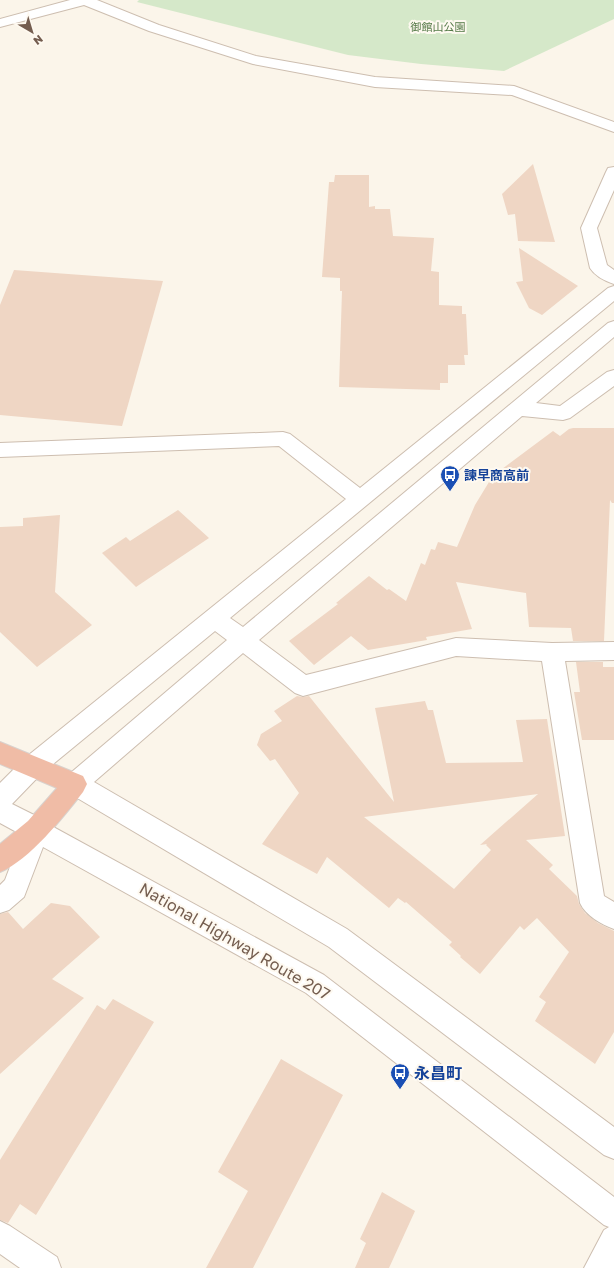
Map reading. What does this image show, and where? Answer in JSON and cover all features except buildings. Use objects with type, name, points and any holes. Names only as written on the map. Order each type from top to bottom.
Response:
[{"type":"highway","points":[[0,753],[75,784],[36,829],[0,860]]},
{"type":"street","points":[[0,23],[85,0],[154,28],[253,60],[375,82],[514,91],[614,127]]},
{"type":"street","points":[[614,172],[589,228],[599,268],[614,278]]},
{"type":"street","points":[[0,800],[33,766],[614,292]]},
{"type":"street","points":[[614,327],[75,784],[338,938],[614,1145]]},
{"type":"street","points":[[517,408],[563,412],[614,377]]},
{"type":"street","points":[[0,450],[283,438],[360,499]]},
{"type":"street","points":[[214,618],[303,686],[456,648],[552,652],[614,651]]},
{"type":"street","points":[[552,652],[593,903],[614,917]]},
{"type":"street","name":"National Highway Route 207","points":[[0,810],[315,984],[614,1215]]},
{"type":"street","points":[[0,901],[15,888],[36,829]]},
{"type":"street","points":[[0,1236],[46,1268]]},
{"type":"street","points":[[599,1268],[614,1240]]},
{"type":"green space","name":"御館山公園","points":[[139,0],[614,0],[614,19],[504,71],[421,64],[348,55],[137,2]]},
{"type":"place","name":"諫早商高前","points":[[450,492]]},
{"type":"place","name":"永昌町","points":[[400,1090]]}]
